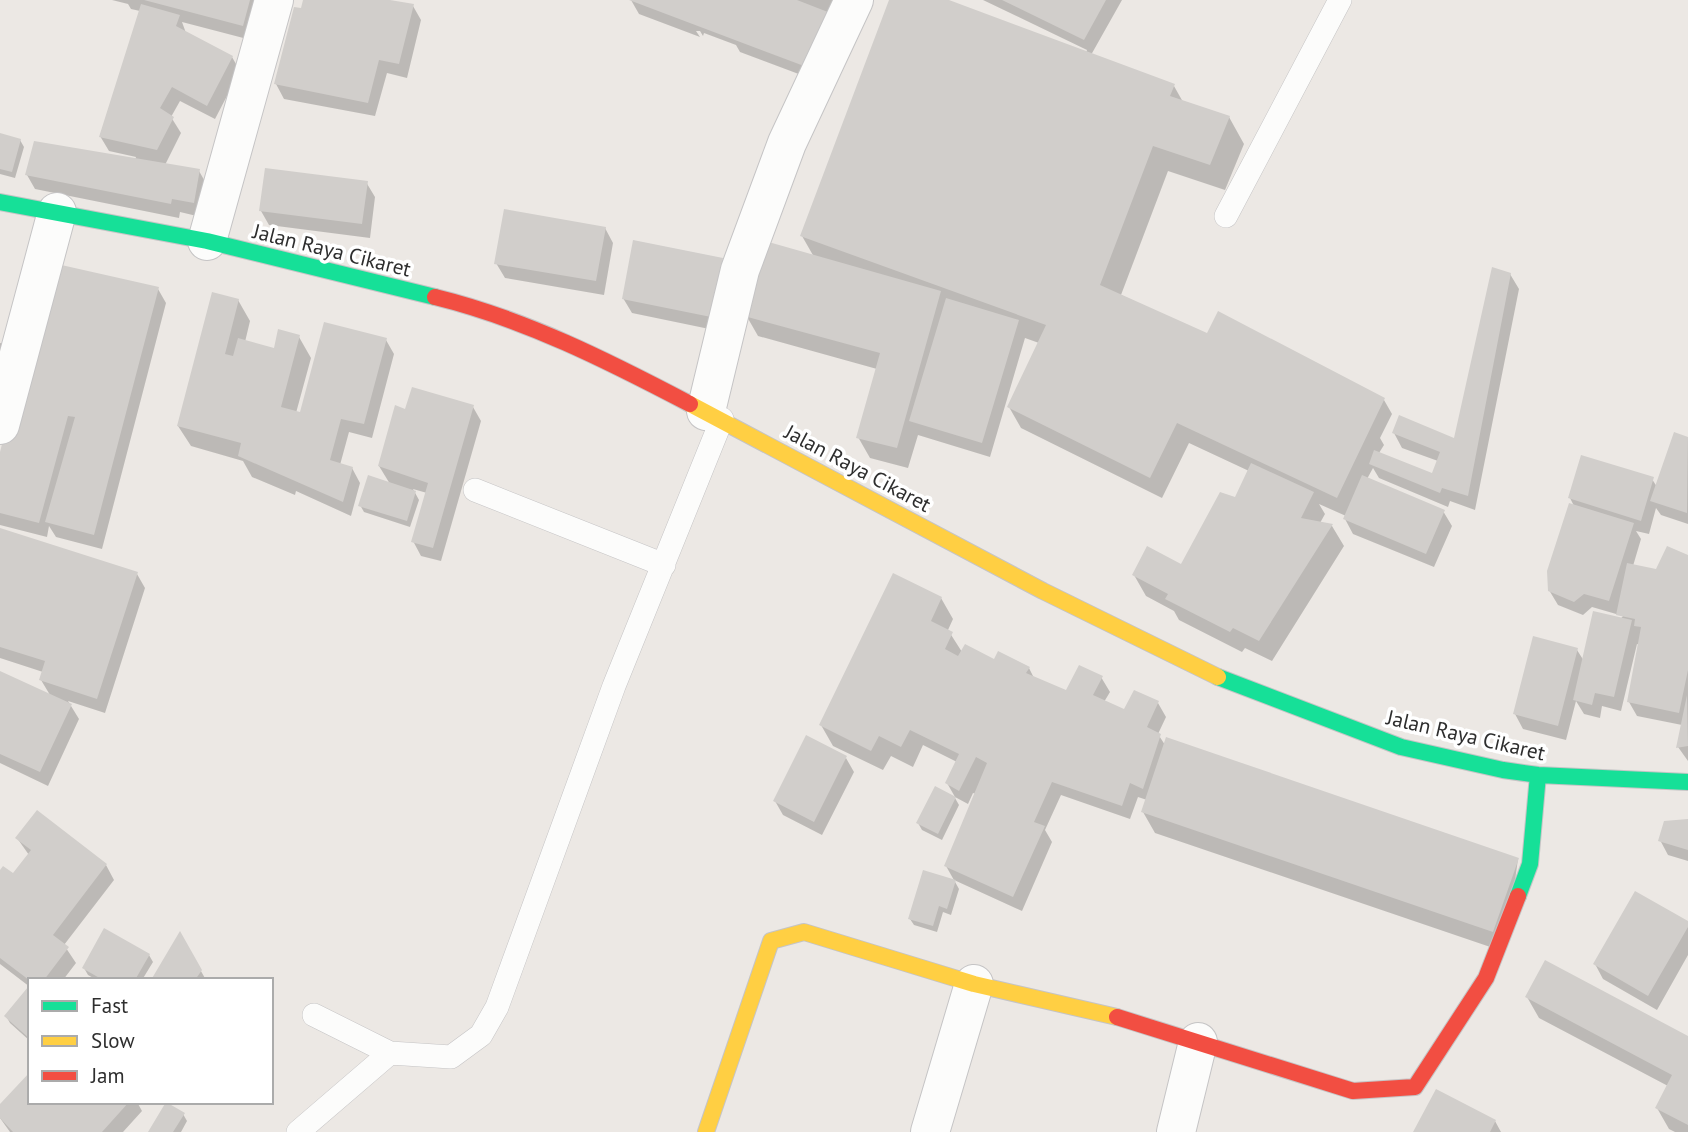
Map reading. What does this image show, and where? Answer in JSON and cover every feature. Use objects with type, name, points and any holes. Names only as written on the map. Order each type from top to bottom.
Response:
[{"type":"main road","name":"Jalan Raya Cikaret","points":[[0,202],[207,241],[474,306],[599,356],[1043,591],[1226,681],[1401,747],[1503,770],[1538,775],[1688,782]]},
{"type":"main road","points":[[706,1132],[771,941],[804,932],[974,984],[1113,1016],[1353,1091],[1415,1087],[1486,978],[1530,864],[1538,775]]},
{"type":"street","points":[[207,241],[274,0]]},
{"type":"street","points":[[714,415],[740,270],[787,143],[854,0]]},
{"type":"street","points":[[0,425],[57,212]]},
{"type":"street","points":[[930,1132],[974,984]]},
{"type":"street","points":[[1176,1132],[1198,1042]]},
{"type":"lane","points":[[1226,216],[1340,0]]},
{"type":"lane","points":[[314,1015],[390,1053],[451,1057],[481,1035],[497,1007],[614,686],[664,565],[714,415]]},
{"type":"lane","points":[[475,490],[664,565]]},
{"type":"lane","points":[[298,1132],[390,1053]]},
{"type":"building","points":[[144,0],[250,0],[243,26]]},
{"type":"building","points":[[303,0],[390,0],[414,4],[399,64],[379,60],[368,103],[274,84],[294,7],[301,8]]},
{"type":"building","points":[[629,0],[797,0],[833,14],[812,69]]},
{"type":"building","points":[[889,0],[949,0],[1175,84],[1170,96],[1230,116],[1210,165],[1153,146],[1100,285],[1207,333],[1218,311],[1385,398],[1337,498],[1177,423],[1150,478],[1007,407],[1046,325],[800,236]]},
{"type":"building","points":[[1002,0],[1106,0],[1084,40]]},
{"type":"building","points":[[141,4],[180,15],[176,26],[233,56],[207,106],[172,87],[160,108],[174,117],[157,150],[99,137]]},
{"type":"building","points":[[0,133],[21,139],[12,172],[0,169]]},
{"type":"building","points":[[34,141],[200,169],[194,203],[172,199],[171,204],[25,175]]},
{"type":"building","points":[[265,168],[368,181],[362,224],[259,211]]},
{"type":"building","points":[[504,209],[606,227],[596,281],[494,264]]},
{"type":"building","points":[[633,240],[723,258],[711,317],[622,299]]},
{"type":"building","points":[[765,241],[941,291],[897,448],[856,438],[880,353],[744,316]]},
{"type":"building","points":[[48,262],[159,287],[94,535],[45,522],[75,417],[68,416],[39,523],[0,513],[0,452]]},
{"type":"building","points":[[1492,267],[1511,273],[1468,496],[1442,488],[1440,493],[1369,464],[1374,450],[1432,473],[1440,452],[1392,433],[1399,415],[1454,438]]},
{"type":"building","points":[[212,292],[239,299],[225,354],[233,356],[238,338],[274,348],[278,329],[300,335],[281,407],[300,412],[324,322],[387,338],[364,424],[341,419],[330,460],[353,467],[343,502],[238,456],[241,443],[177,426]]},
{"type":"building","points":[[946,298],[1019,320],[982,443],[909,421]]},
{"type":"building","points":[[412,387],[474,405],[433,548],[411,542],[428,483],[378,466],[395,405],[405,409]]},
{"type":"building","points":[[1674,432],[1688,437],[1687,513],[1650,501]]},
{"type":"building","points":[[1581,455],[1654,477],[1641,521],[1568,498]]},
{"type":"building","points":[[1251,463],[1314,492],[1301,518],[1333,524],[1259,641],[1233,628],[1230,632],[1165,599],[1168,594],[1132,575],[1147,546],[1181,564],[1220,492],[1235,497]]},
{"type":"building","points":[[368,475],[416,491],[407,521],[358,506]]},
{"type":"building","points":[[1362,475],[1445,510],[1426,554],[1343,519]]},
{"type":"building","points":[[1569,503],[1634,523],[1609,601],[1584,594],[1574,602],[1548,591],[1547,571]]},
{"type":"building","points":[[0,528],[138,572],[97,699],[39,680],[45,661],[0,647]]},
{"type":"building","points":[[1667,546],[1688,555],[1688,670],[1679,713],[1627,702],[1641,627],[1634,626],[1635,619],[1616,615],[1627,563],[1656,569]]},
{"type":"building","points":[[893,573],[942,597],[931,621],[953,632],[945,649],[958,656],[965,644],[994,659],[998,651],[1030,667],[1026,673],[1066,690],[1079,665],[1103,676],[1093,695],[1124,709],[1134,690],[1159,701],[1147,727],[1161,734],[1143,789],[1130,783],[1122,806],[1052,782],[1034,822],[1045,826],[1013,897],[944,866],[987,763],[976,757],[959,791],[945,783],[959,754],[910,730],[901,747],[879,736],[871,751],[819,725]]},
{"type":"building","points":[[1593,611],[1632,620],[1614,697],[1595,693],[1592,705],[1573,700]]},
{"type":"building","points":[[1533,636],[1578,648],[1558,726],[1513,714]]},
{"type":"building","points":[[0,671],[72,704],[40,772],[0,754]]},
{"type":"building","points":[[1687,695],[1688,746],[1676,748]]},
{"type":"building","points":[[806,735],[847,756],[814,822],[773,801]]},
{"type":"building","points":[[1166,737],[1519,858],[1493,932],[1141,812]]},
{"type":"building","points":[[935,786],[956,797],[938,834],[916,823]]},
{"type":"building","points":[[37,810],[107,864],[53,935],[69,947],[46,978],[28,979],[0,958],[0,870],[3,866],[13,873],[31,850],[15,838]]},
{"type":"building","points":[[1688,819],[1688,850],[1658,841],[1664,821]]},
{"type":"building","points":[[923,870],[956,880],[947,909],[939,906],[933,926],[908,919]]},
{"type":"building","points":[[1635,891],[1688,921],[1688,927],[1648,996],[1593,964]]},
{"type":"building","points":[[104,928],[150,954],[136,978],[100,978],[82,968]]},
{"type":"building","points":[[180,931],[202,970],[196,978],[152,978]]},
{"type":"building","points":[[1545,960],[1688,1036],[1688,1125],[1655,1108],[1672,1075],[1525,997]]},
{"type":"building","points":[[28,987],[28,1037],[4,1016]]},
{"type":"building","points":[[28,1074],[28,1104],[127,1104],[102,1132],[13,1132],[0,1118],[0,1104]]},
{"type":"building","points":[[1436,1089],[1496,1120],[1490,1132],[1413,1132]]},
{"type":"building","points":[[165,1104],[185,1113],[173,1132],[148,1132]]},
{"type":"traffic: fast","points":[[0,202],[207,241],[435,297]]},
{"type":"traffic: fast","points":[[1218,677],[1401,747],[1503,770],[1538,775],[1688,782]]},
{"type":"traffic: fast","points":[[1518,896],[1530,864],[1538,775]]},
{"type":"traffic: slow","points":[[690,404],[1043,591],[1218,677]]},
{"type":"traffic: slow","points":[[706,1132],[771,941],[804,932],[974,984],[1117,1017]]},
{"type":"traffic: jam","points":[[435,297],[534,329],[690,404]]},
{"type":"traffic: jam","points":[[1117,1017],[1353,1091],[1415,1087],[1486,978],[1518,896]]}]
